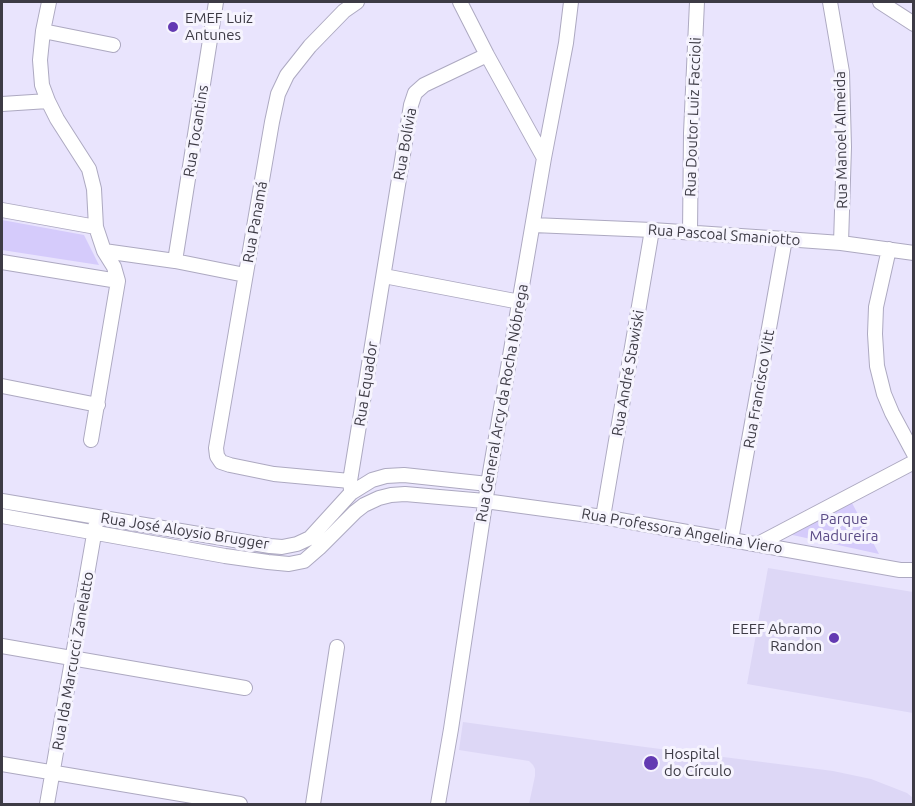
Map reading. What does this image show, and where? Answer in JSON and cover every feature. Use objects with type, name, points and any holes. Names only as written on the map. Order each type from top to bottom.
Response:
[{"type":"street","points":[[49,2],[40,60],[42,85],[57,119],[89,169],[94,189],[96,227],[104,251],[114,267],[118,280],[91,440]]},
{"type":"street","name":"Rua Tocantins","points":[[175,261],[216,2]]},
{"type":"street","name":"Rua Panamá","points":[[350,487],[230,465],[221,462],[216,448],[278,94],[287,75],[310,46],[344,11],[357,2]]},
{"type":"street","points":[[460,2],[544,158]]},
{"type":"street","name":"Rua General Arcy da Rocha Nóbrega","points":[[438,804],[485,501],[566,43],[571,2]]},
{"type":"street","name":"Rua Doutor Luiz Faccioli","points":[[690,233],[691,133],[697,2]]},
{"type":"street","name":"Rua Manoel Almeida","points":[[830,2],[842,72],[844,147],[841,243]]},
{"type":"street","points":[[880,2],[914,24]]},
{"type":"street","points":[[43,31],[113,45]]},
{"type":"street","name":"Rua Bolívia","points":[[384,276],[411,105],[415,93],[424,85],[487,55]]},
{"type":"street","points":[[2,104],[48,101]]},
{"type":"street","points":[[2,210],[96,227]]},
{"type":"street","name":"Rua Pascoal Smaniotto","points":[[533,225],[652,230],[841,243],[914,253]]},
{"type":"street","name":"Rua André Stawiski","points":[[603,517],[652,230]]},
{"type":"street","name":"Rua Francisco Vitt","points":[[731,540],[785,239]]},
{"type":"street","points":[[889,249],[876,307],[874,334],[877,366],[884,394],[914,454]]},
{"type":"street","points":[[104,251],[175,261],[246,275]]},
{"type":"street","points":[[2,262],[118,280]]},
{"type":"street","points":[[384,276],[520,302]]},
{"type":"street","name":"Rua Equador","points":[[350,487],[384,276]]},
{"type":"street","points":[[2,386],[98,405]]},
{"type":"street","points":[[758,544],[914,462]]},
{"type":"street","points":[[404,475],[405,494]]},
{"type":"street","name":"Rua José Aloysio Brugger","points":[[2,516],[225,556],[289,564],[304,561],[350,487],[386,476],[404,475],[488,484]]},
{"type":"street","points":[[350,487],[355,512]]},
{"type":"street","name":"Rua José Aloysio Brugger","points":[[2,501],[282,547],[315,543],[364,505],[391,495],[405,494],[485,501]]},
{"type":"street","name":"Rua Professora Angelina Viero","points":[[485,501],[603,517],[900,570],[914,570]]},
{"type":"street","name":"Rua Ida Marcucci Zanelatto","points":[[47,804],[98,517]]},
{"type":"street","points":[[225,556],[228,539]]},
{"type":"street","points":[[268,562],[270,546]]},
{"type":"street","points":[[2,646],[245,688]]},
{"type":"street","points":[[313,804],[337,647]]},
{"type":"street","points":[[2,764],[240,804]]},
{"type":"shaded area","name":"EEEF Abramo Randon","points":[[768,568],[913,592],[913,713],[747,684]]},
{"type":"shaded area","name":"Hospital do Círculo","points":[[463,722],[833,771],[871,779],[907,793],[913,798],[913,804],[529,804],[535,776],[533,765],[529,761],[459,750]]},
{"type":"green space","points":[[2,220],[84,235],[99,265],[2,250]]},
{"type":"green space","name":"Parque Madureira","points":[[852,503],[879,554],[788,534]]},
{"type":"place","name":"EMEF Luiz Antunes","points":[[173,27]]},
{"type":"place","name":"EEEF Abramo Randon","points":[[834,638]]},
{"type":"place","name":"Hospital do Círculo","points":[[651,763]]}]
